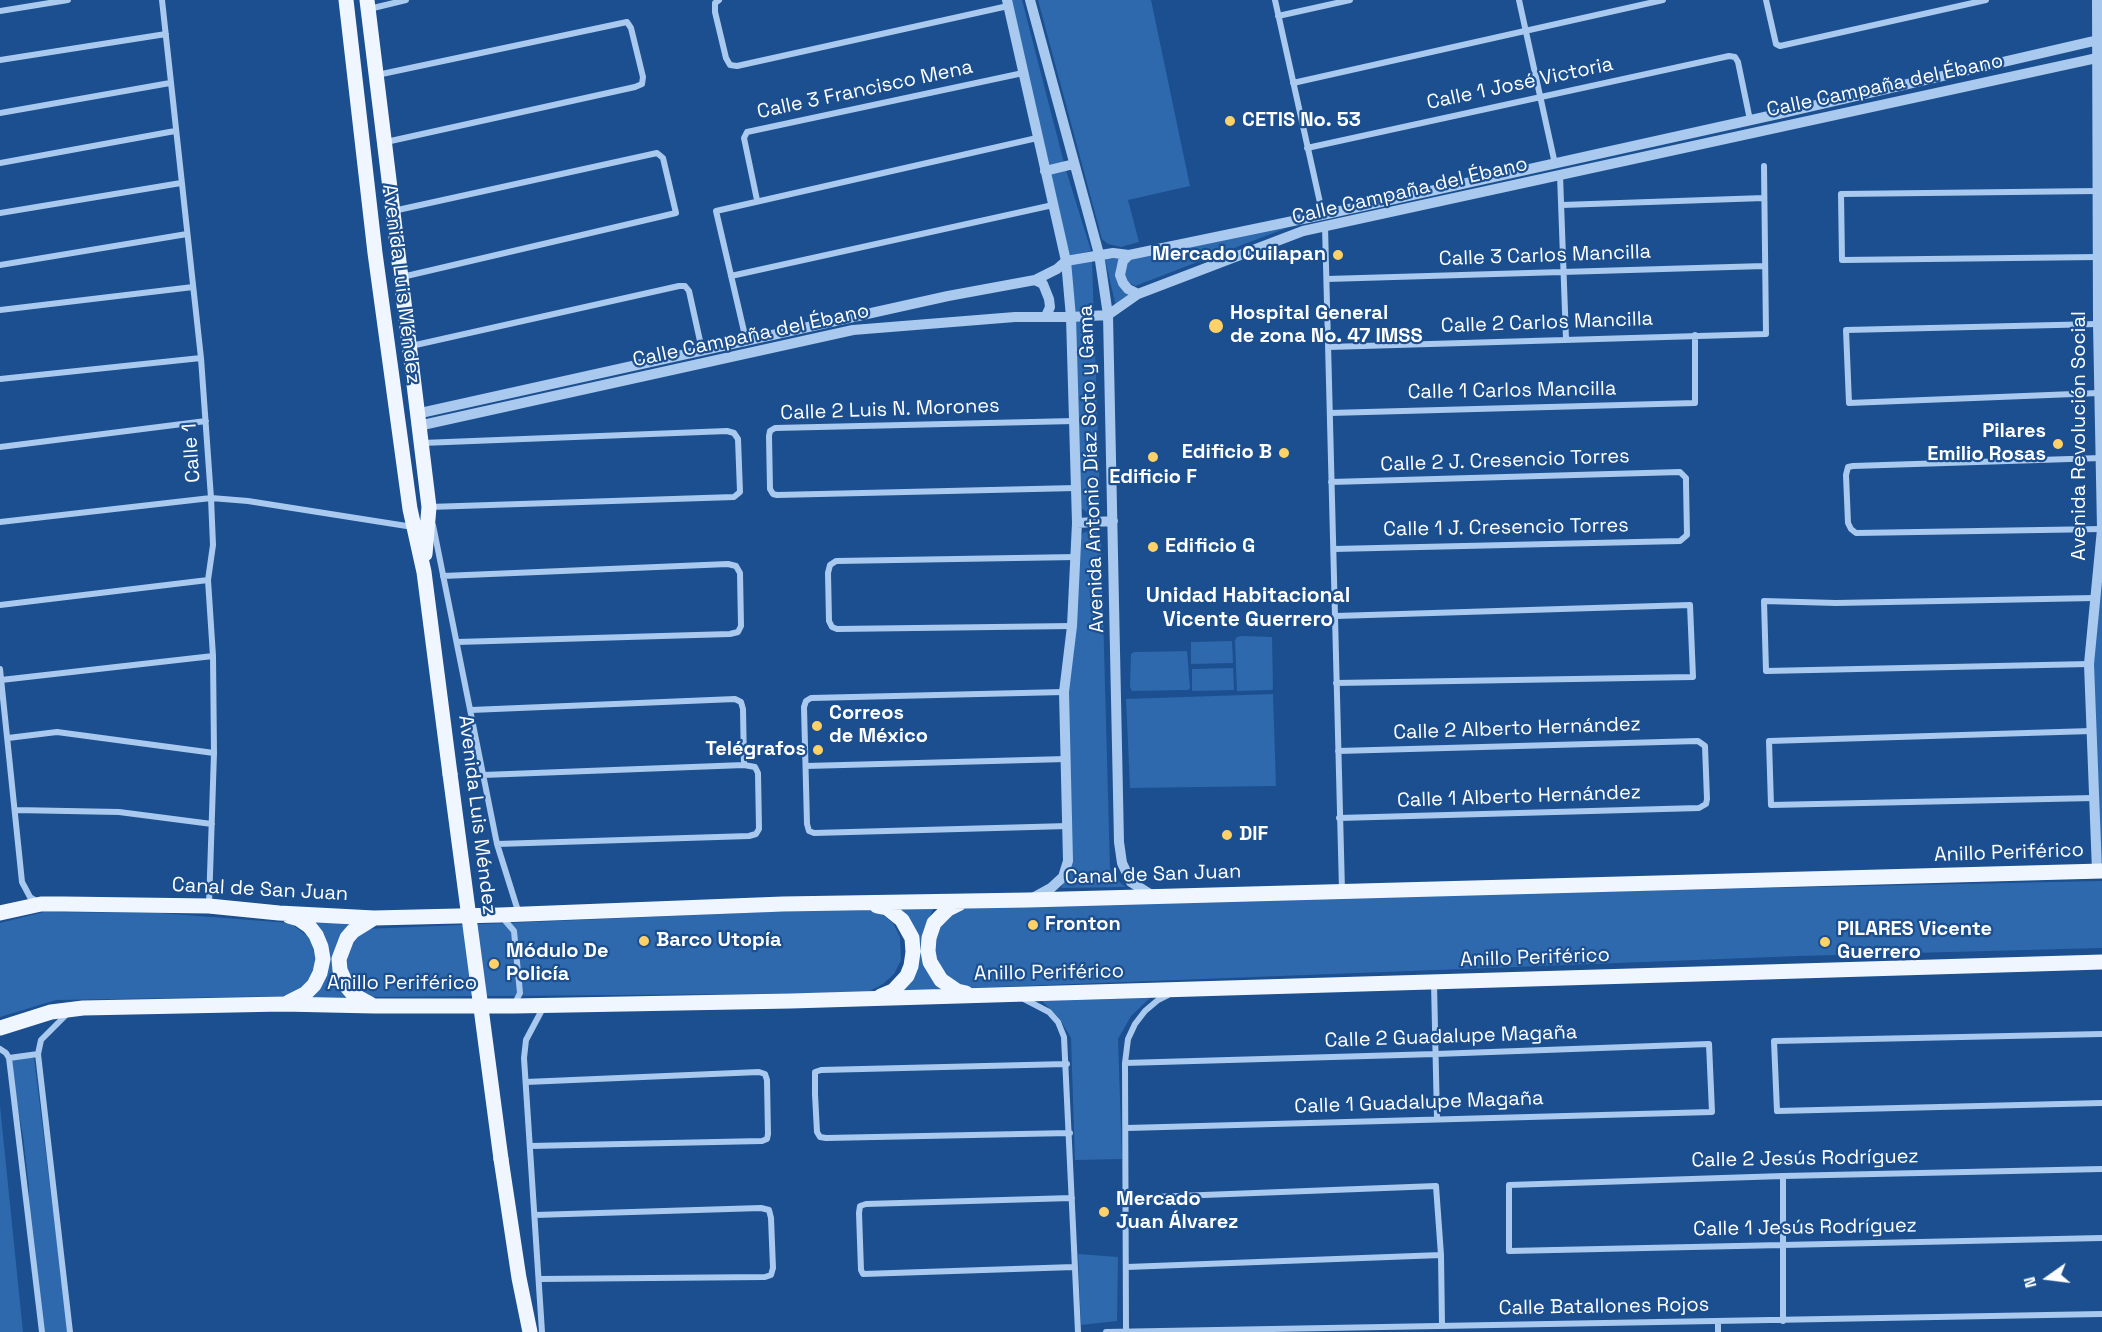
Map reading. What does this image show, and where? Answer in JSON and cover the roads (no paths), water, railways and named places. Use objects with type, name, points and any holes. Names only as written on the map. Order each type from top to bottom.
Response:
[{"type":"main road","name":"Avenida Luis Méndez","points":[[346,0],[378,276],[408,497],[424,572],[501,1159],[519,1278],[530,1332]]},
{"type":"main road","name":"Avenida Luis Méndez","points":[[368,4],[429,507],[424,572]]},
{"type":"main road","name":"Anillo Periférico","points":[[1342,890],[2100,871]]},
{"type":"main road","name":"Canal de San Juan","points":[[966,901],[1342,890]]},
{"type":"main road","points":[[519,914],[783,904],[966,901]]},
{"type":"main road","points":[[966,901],[948,909],[934,924],[929,938],[928,951],[930,963],[940,980],[957,991],[979,995]]},
{"type":"main road","name":"Canal de San Juan","points":[[0,913],[41,904],[209,906],[279,913],[374,918],[519,914]]},
{"type":"main road","points":[[867,904],[886,908],[902,920],[912,938],[913,952],[907,976],[893,991],[875,998]]},
{"type":"main road","points":[[279,913],[309,926],[321,947],[322,959],[320,973],[314,985],[305,994],[283,1004]]},
{"type":"main road","points":[[374,918],[353,931],[347,938],[339,959],[340,970],[348,988],[354,995],[374,1006]]},
{"type":"main road","name":"Anillo Periférico","points":[[0,1028],[51,1012],[73,1008],[283,1004],[544,1006],[1179,990],[2102,962]]},
{"type":"main road","name":"Avenida Luis Méndez","points":[[519,1278],[521,1332]]},
{"type":"street","points":[[0,11],[68,0]]},
{"type":"street","name":"Calle 1","points":[[162,0],[201,358],[211,498],[213,545],[208,580],[213,656],[214,753],[209,906]]},
{"type":"street","points":[[368,4],[406,0]]},
{"type":"street","name":"Avenida Antonio Díaz Soto y Gama","points":[[1030,0],[1099,254],[1108,315],[1119,842],[1122,863],[1131,882],[1153,897]]},
{"type":"street","points":[[1275,0],[1324,220],[1328,279],[1342,890]]},
{"type":"street","points":[[1278,16],[1350,0]]},
{"type":"street","points":[[1519,0],[1555,164]]},
{"type":"street","points":[[1293,83],[1663,0]]},
{"type":"street","points":[[1766,0],[1776,45],[1779,46],[1986,0]]},
{"type":"street","name":"Avenida Revolución Social","points":[[2097,0],[2100,57],[2097,191],[2102,528],[2089,664],[2094,798],[2100,871]]},
{"type":"street","points":[[717,2],[715,12],[726,58],[730,65],[737,66],[1008,3]]},
{"type":"street","name":"Avenida Antonio Díaz Soto y Gama","points":[[1008,3],[1066,261],[1071,317],[1077,523],[1072,626],[1064,692],[1068,861],[1063,877],[1051,888],[1028,900]]},
{"type":"street","points":[[377,75],[627,22],[632,28],[643,77],[642,84],[635,87],[386,142]]},
{"type":"street","points":[[0,60],[166,34]]},
{"type":"street","name":"Calle Campaña del Ébano","points":[[417,420],[853,330],[1046,316],[1108,315],[1138,294],[1303,231],[1324,220],[1555,164],[2099,40]]},
{"type":"street","points":[[2077,46],[2081,53],[2079,61]]},
{"type":"street","name":"Calle 1 José Victoria","points":[[1307,148],[1729,56],[1735,57],[1738,62],[1750,120]]},
{"type":"street","name":"Calle Campaña del Ébano","points":[[417,420],[746,340],[948,296],[1035,280],[1066,261],[1099,254],[1129,255],[1560,175],[2100,57]]},
{"type":"street","name":"Calle 3 Francisco Mena","points":[[757,200],[744,138],[747,132],[1023,73]]},
{"type":"street","points":[[0,112],[170,83]]},
{"type":"street","points":[[0,164],[175,131]]},
{"type":"street","points":[[746,340],[716,211],[1037,138]]},
{"type":"street","points":[[1659,140],[1662,153]]},
{"type":"street","points":[[393,211],[657,153],[663,158],[676,213],[402,277]]},
{"type":"street","points":[[1045,171],[1074,164]]},
{"type":"street","points":[[1764,166],[1764,266]]},
{"type":"street","points":[[1560,175],[1566,339]]},
{"type":"street","points":[[0,213],[181,183]]},
{"type":"street","points":[[2097,191],[1841,194],[1842,260],[2098,256]]},
{"type":"street","points":[[1562,205],[1764,198]]},
{"type":"street","points":[[731,276],[1053,205]]},
{"type":"street","points":[[0,265],[187,234]]},
{"type":"street","points":[[1129,255],[1123,261],[1120,275],[1128,290],[1138,294]]},
{"type":"street","name":"Calle 3 Carlos Mancilla","points":[[1328,279],[1764,266]]},
{"type":"street","name":"Calle 2 Carlos Mancilla","points":[[1329,347],[1766,334],[1764,266]]},
{"type":"street","points":[[1035,280],[1042,284],[1049,299],[1050,307],[1046,316]]},
{"type":"street","points":[[409,346],[685,286],[689,291],[702,350]]},
{"type":"street","points":[[0,310],[193,287]]},
{"type":"street","points":[[2098,324],[1846,330],[1849,403],[2099,393]]},
{"type":"street","name":"Calle 1 Carlos Mancilla","points":[[1330,412],[1695,403],[1695,335]]},
{"type":"street","points":[[0,379],[201,358]]},
{"type":"street","points":[[0,447],[206,421]]},
{"type":"street","name":"Calle 2 Luis N. Morones","points":[[1074,421],[775,428],[770,430],[769,436],[770,489],[773,494],[777,495],[1076,488]]},
{"type":"street","points":[[420,444],[727,431],[734,433],[738,439],[740,492],[734,497],[429,507]]},
{"type":"street","points":[[2101,459],[1853,466],[1848,467],[1846,475],[1848,523],[1856,533],[2102,528]]},
{"type":"street","name":"Calle 2 J. Cresencio Torres","points":[[1331,482],[1680,472],[1684,475],[1686,483],[1687,530],[1684,539],[1680,540]]},
{"type":"street","points":[[0,522],[211,498],[248,501],[414,528]]},
{"type":"street","name":"Avenida Luis Méndez","points":[[429,507],[497,844],[519,914]]},
{"type":"street","points":[[1077,523],[1113,521]]},
{"type":"street","name":"Calle 1 J. Cresencio Torres","points":[[1334,549],[1680,540]]},
{"type":"street","points":[[1072,626],[837,629],[832,627],[829,621],[828,573],[830,564],[836,561],[1076,557]]},
{"type":"street","points":[[443,576],[728,564],[736,566],[740,573],[741,626],[738,632],[730,634],[457,642]]},
{"type":"street","points":[[0,605],[208,580]]},
{"type":"street","points":[[2089,664],[1766,671],[1764,601],[1836,603],[2095,598]]},
{"type":"street","points":[[1336,616],[1690,605],[1693,677],[1336,682]]},
{"type":"street","points":[[1,680],[213,656]]},
{"type":"street","points":[[0,669],[22,882],[30,897],[41,904]]},
{"type":"street","points":[[1064,692],[811,698],[806,701],[807,824],[809,831],[814,833],[1068,825]]},
{"type":"street","points":[[471,710],[735,699],[741,702],[743,709],[744,765]]},
{"type":"street","points":[[2091,715],[2102,723]]},
{"type":"street","points":[[2091,731],[1769,741],[1771,805],[2094,798]]},
{"type":"street","points":[[8,738],[57,732],[214,753]]},
{"type":"street","points":[[2092,746],[2102,738]]},
{"type":"street","name":"Calle 2 Alberto Hernández","points":[[1338,751],[1698,741],[1705,746],[1707,799],[1706,804],[1699,808]]},
{"type":"street","points":[[806,766],[1066,759]]},
{"type":"street","points":[[483,776],[744,765],[754,767],[758,773],[759,829],[756,834],[749,836],[497,844]]},
{"type":"street","name":"Calle 1 Alberto Hernández","points":[[1339,818],[1699,808]]},
{"type":"street","points":[[15,810],[119,812],[212,824]]},
{"type":"street","points":[[500,915],[514,930],[520,993],[514,1006]]},
{"type":"street","points":[[1434,982],[1437,1119]]},
{"type":"street","points":[[1126,1331],[1125,1063],[1128,1040],[1135,1024],[1145,1011],[1158,1000],[1179,990]]},
{"type":"street","points":[[1011,994],[1049,1012],[1058,1022],[1065,1037],[1078,1332]]},
{"type":"street","points":[[542,1332],[524,1058],[526,1040],[544,1006]]},
{"type":"street","points":[[70,1332],[38,1054],[41,1040],[47,1032],[73,1008]]},
{"type":"street","points":[[2102,1034],[1774,1041],[1777,1110],[2102,1103]]},
{"type":"street","name":"Calle 2 Guadalupe Magaña","points":[[1125,1063],[1709,1044],[1713,1112]]},
{"type":"street","points":[[0,1049],[9,1058],[42,1332]]},
{"type":"street","points":[[9,1058],[38,1054]]},
{"type":"street","points":[[1067,1064],[815,1072],[817,1132],[820,1137],[826,1138],[1070,1133]]},
{"type":"street","points":[[526,1082],[759,1072],[765,1074],[767,1080],[767,1139],[762,1141],[530,1146]]},
{"type":"street","name":"Calle 1 Guadalupe Magaña","points":[[1127,1128],[1713,1112]]},
{"type":"street","name":"Calle 2 Jesús Rodríguez","points":[[1509,1251],[1509,1185],[2102,1169]]},
{"type":"street","points":[[1783,1176],[1783,1321]]},
{"type":"street","points":[[1126,1198],[1436,1186],[1441,1255],[1442,1325]]},
{"type":"street","points":[[1072,1198],[860,1206],[861,1270],[863,1274],[1074,1267]]},
{"type":"street","points":[[535,1215],[761,1208],[769,1210],[773,1258],[771,1275],[539,1279]]},
{"type":"street","name":"Calle 1 Jesús Rodríguez","points":[[1509,1251],[2102,1238]]},
{"type":"street","points":[[1127,1267],[1441,1255]]},
{"type":"street","name":"Calle Batallones Rojos","points":[[1106,1332],[2102,1314]]},
{"type":"street","points":[[1718,1322],[1719,1332]]},
{"type":"place","name":"CETIS No. 53","points":[[1230,121]]},
{"type":"place","name":"Mercado Cuilapan","points":[[1338,255]]},
{"type":"place","name":"Hospital General de zona No. 47 IMSS","points":[[1216,326]]},
{"type":"place","name":"Pilares Emilio Rosas","points":[[2058,444]]},
{"type":"place","name":"Edificio B","points":[[1284,453]]},
{"type":"place","name":"Edificio F","points":[[1153,457]]},
{"type":"place","name":"Edificio G","points":[[1153,547]]},
{"type":"place","name":"Correos de México","points":[[817,726]]},
{"type":"place","name":"Telégrafos","points":[[818,750]]},
{"type":"place","name":"DIF","points":[[1227,835]]},
{"type":"place","name":"Fronton","points":[[1033,925]]},
{"type":"place","name":"Barco Utopía","points":[[644,941]]},
{"type":"place","name":"PILARES Vicente Guerrero","points":[[1825,942]]},
{"type":"place","name":"Módulo De Policía","points":[[494,964]]},
{"type":"place","name":"Mercado Juan Álvarez","points":[[1104,1212]]},
{"type":"district","name":"Unidad Habitacional Vicente Guerrero","points":[[1248,608]]}]
